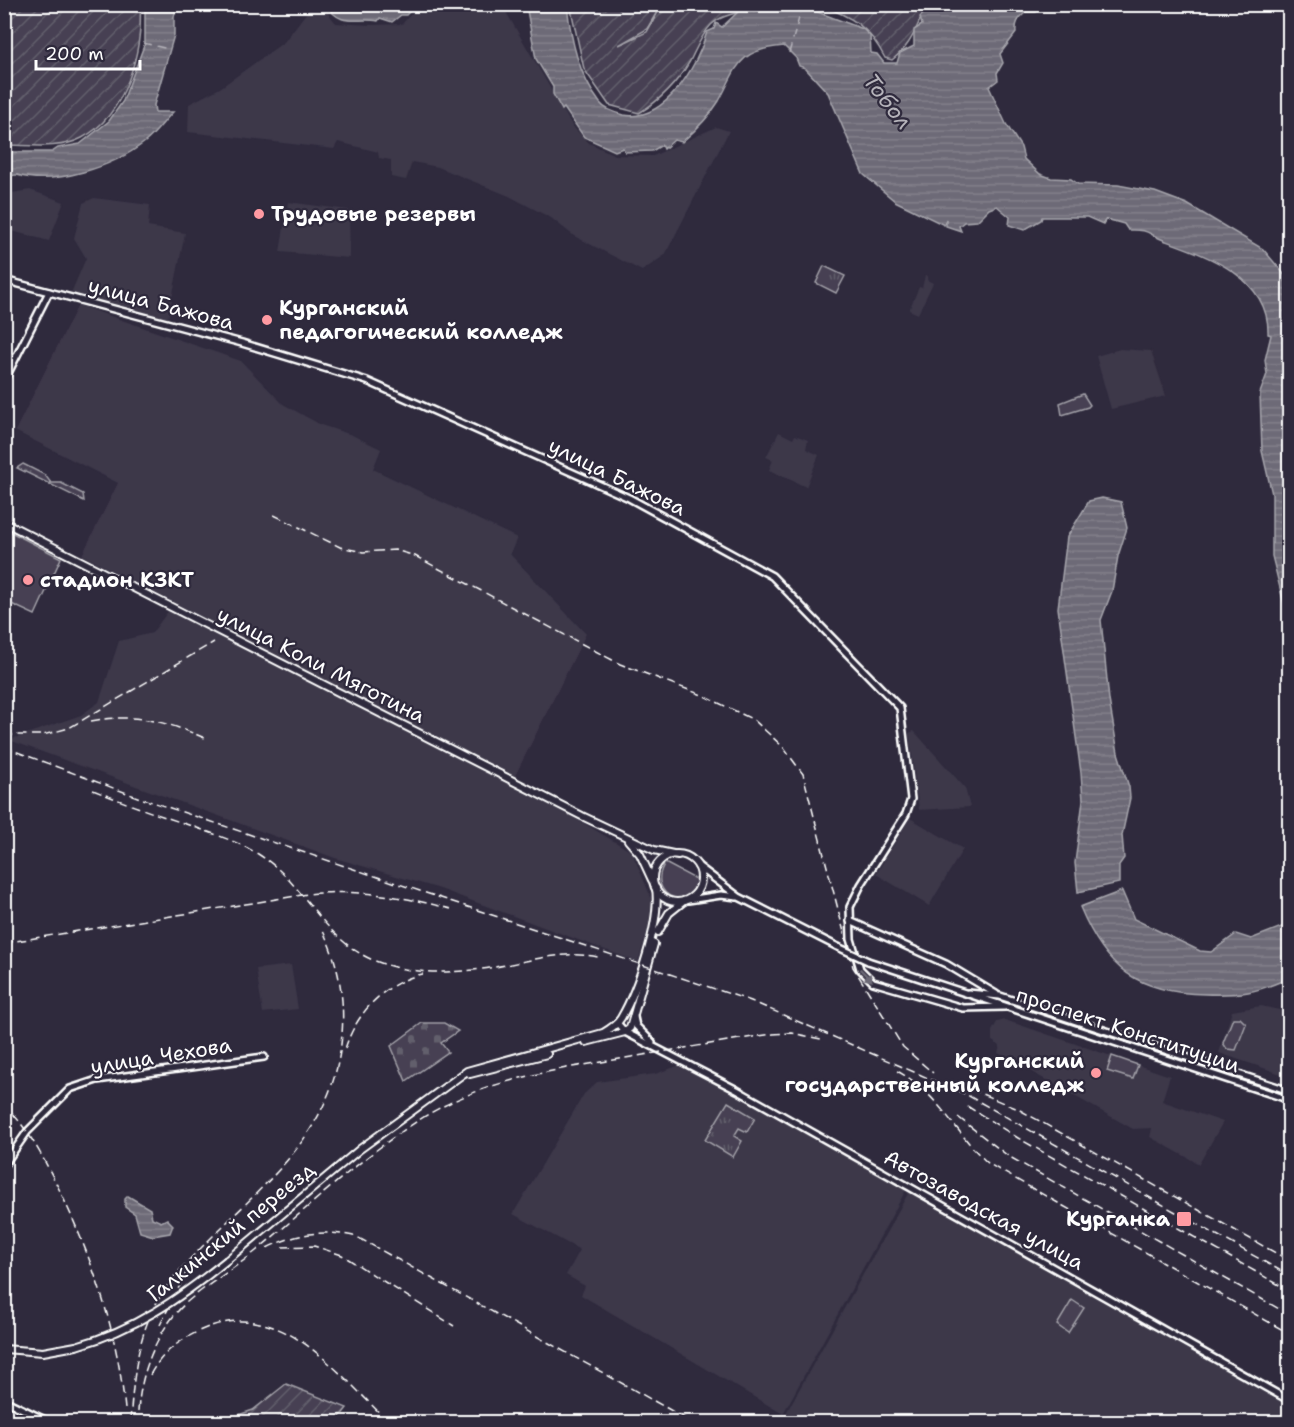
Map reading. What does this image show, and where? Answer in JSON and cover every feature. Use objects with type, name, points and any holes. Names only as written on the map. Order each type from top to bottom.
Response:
[{"type":"main road","name":"улица Бажова","points":[[4,280],[242,343],[367,381],[629,498],[743,558],[772,576],[900,708],[909,807],[855,894],[850,907],[850,921]]},
{"type":"main road","points":[[4,381],[49,292]]},
{"type":"main road","name":"улица Коли Мяготина","points":[[4,522],[623,836],[658,851],[678,855]]},
{"type":"main road","name":"улица Коли Мяготина","points":[[623,836],[637,850],[655,886]]},
{"type":"main road","points":[[628,1033],[659,927],[669,913],[686,901],[701,884],[698,866],[690,858],[678,855],[667,857],[658,864],[655,886],[658,908],[654,933],[634,988],[617,1023],[628,1033],[661,1048]]},
{"type":"main road","name":"проспект Конституции","points":[[698,866],[739,897],[868,961],[1290,1100]]},
{"type":"main road","points":[[655,886],[665,899],[686,901]]},
{"type":"main road","name":"проспект Конституции","points":[[686,901],[720,895],[739,897]]},
{"type":"main road","points":[[850,921],[946,964],[1000,996]]},
{"type":"main road","points":[[850,921],[856,959],[862,974],[870,980],[967,1009],[1005,1007]]},
{"type":"main road","points":[[959,992],[969,985],[963,976]]},
{"type":"main road","name":"проспект Конституции","points":[[959,992],[1000,996],[1290,1091]]},
{"type":"main road","points":[[1024,1013],[1026,1005]]},
{"type":"main road","points":[[634,1010],[636,1026],[661,1048]]},
{"type":"main road","name":"Галкинский переезд","points":[[4,1349],[43,1352],[76,1346],[111,1335],[146,1319],[179,1298],[360,1149],[453,1081],[480,1066],[603,1033],[617,1023]]},
{"type":"main road","name":"Галкинский переезд","points":[[453,1081],[476,1072],[616,1033],[628,1033]]},
{"type":"main road","name":"Автозаводская улица","points":[[661,1048],[1290,1401]]},
{"type":"main road","name":"улица Чехова","points":[[4,1165],[16,1146],[52,1105],[70,1089],[88,1083],[264,1057]]},
{"type":"main road","points":[[1209,1074],[1212,1065]]},
{"type":"main road","points":[[4,1400],[49,1422]]},
{"type":"shaded area","points":[[313,4],[321,5],[336,23],[371,25],[402,24],[419,5],[502,5],[573,127],[589,143],[615,155],[653,156],[716,127],[729,131],[665,255],[642,271],[574,236],[551,218],[509,196],[438,167],[412,162],[406,180],[391,177],[391,160],[379,158],[378,152],[338,142],[334,149],[188,132],[189,104],[220,88],[284,42]]},
{"type":"shaded area","points":[[30,190],[64,202],[49,241],[8,230],[11,193]]},
{"type":"shaded area","points":[[94,198],[150,205],[148,227],[185,233],[168,319],[71,293],[86,258],[74,238],[83,203]]},
{"type":"shaded area","points":[[288,202],[349,210],[350,258],[280,252]]},
{"type":"shaded area","points":[[925,275],[928,276],[927,280],[933,283],[918,314],[909,310],[919,287],[922,288]]},
{"type":"shaded area","points":[[78,305],[241,361],[283,404],[321,425],[352,435],[381,449],[373,469],[517,538],[510,554],[586,634],[514,778],[82,555],[118,483],[15,431]]},
{"type":"shaded area","points":[[1120,349],[1151,351],[1166,396],[1111,409],[1096,356]]},
{"type":"shaded area","points":[[779,432],[793,439],[795,435],[808,440],[806,449],[819,455],[806,487],[769,470],[773,460],[766,457]]},
{"type":"shaded area","points":[[169,610],[364,707],[575,818],[632,852],[655,907],[638,962],[440,889],[335,858],[9,740],[81,715],[99,702],[119,641],[152,633]]},
{"type":"shaded area","points":[[914,731],[965,788],[970,807],[919,810],[909,733]]},
{"type":"shaded area","points":[[910,818],[963,849],[929,906],[876,874]]},
{"type":"shaded area","points":[[291,965],[298,1009],[263,1013],[256,969]]},
{"type":"shaded area","points":[[1261,1006],[1289,1012],[1289,1059],[1284,1075],[1219,1053],[1232,1011]]},
{"type":"shaded area","name":"Курганский государственный колледж","points":[[1005,1020],[1170,1076],[1162,1101],[1223,1122],[1199,1164],[1150,1137],[1152,1128],[1133,1129],[998,1053],[1000,1046],[992,1041],[992,1031],[997,1022]]},
{"type":"shaded area","points":[[686,1063],[907,1188],[783,1414],[581,1295],[585,1286],[566,1275],[580,1250],[513,1214],[584,1094],[597,1082],[655,1074]]},
{"type":"shaded area","points":[[910,1190],[1203,1354],[1290,1406],[1289,1422],[797,1422],[785,1415]]},
{"type":"green space","points":[[5,4],[140,5],[138,42],[129,80],[110,114],[97,128],[82,138],[54,145],[5,145]]},
{"type":"green space","points":[[570,5],[661,5],[647,29],[619,45],[647,32],[662,5],[761,5],[729,15],[711,25],[674,84],[639,113],[609,105],[584,69]]},
{"type":"green space","points":[[820,5],[928,5],[910,41],[892,60],[885,58],[873,38],[859,24]]},
{"type":"green space","points":[[824,266],[845,276],[836,293],[816,283]]},
{"type":"green space","points":[[1083,394],[1090,405],[1088,407],[1062,415],[1060,403]]},
{"type":"green space","points":[[23,464],[45,475],[51,483],[61,483],[83,494],[84,501],[17,468]]},
{"type":"green space","name":"стадион КЗКТ","points":[[5,529],[61,558],[35,615],[5,601]]},
{"type":"green space","points":[[665,863],[699,881],[695,891],[685,898],[677,898],[666,893],[660,883]]},
{"type":"green space","points":[[1233,1018],[1240,1018],[1246,1024],[1236,1050],[1227,1049],[1223,1043]]},
{"type":"green space","points":[[422,1023],[444,1023],[458,1031],[441,1043],[448,1052],[406,1081],[391,1046]]},
{"type":"green space","points":[[1112,1056],[1138,1065],[1133,1079],[1107,1071]]},
{"type":"green space","points":[[728,1102],[755,1118],[747,1132],[739,1128],[734,1136],[742,1141],[733,1157],[705,1140]]},
{"type":"green space","points":[[1072,1300],[1084,1308],[1068,1333],[1057,1325]]},
{"type":"green space","points":[[286,1384],[347,1408],[336,1422],[218,1422],[253,1410]]},
{"type":"water","points":[[145,4],[177,5],[174,35],[154,105],[155,112],[173,112],[145,142],[117,159],[100,166],[66,176],[32,178],[15,175],[5,178],[5,152],[52,152],[58,148],[80,144],[109,121],[123,101],[145,43]]},
{"type":"water","points":[[327,5],[416,5],[406,15],[401,15],[392,22],[380,18],[378,21],[343,19],[337,17]]},
{"type":"water","name":"Тобол","points":[[526,5],[567,5],[573,44],[592,92],[602,105],[611,111],[624,115],[639,115],[653,110],[677,89],[696,61],[707,32],[714,29],[716,23],[722,27],[739,11],[753,12],[768,5],[807,8],[863,29],[870,36],[871,53],[877,54],[884,63],[897,63],[900,53],[914,46],[914,30],[922,25],[920,17],[932,5],[1062,5],[1041,8],[1036,12],[1026,12],[1021,17],[1016,33],[1000,54],[1003,63],[997,73],[998,80],[989,87],[1006,124],[1021,147],[1024,159],[1040,174],[1051,178],[1071,179],[1078,184],[1118,185],[1155,192],[1187,204],[1263,249],[1289,280],[1289,624],[1272,556],[1272,494],[1262,451],[1260,393],[1267,374],[1265,360],[1271,335],[1268,334],[1266,315],[1259,298],[1234,272],[1200,254],[1145,231],[1128,230],[1124,224],[1106,219],[1103,224],[1087,217],[1042,217],[1041,220],[1024,230],[1009,225],[1010,217],[997,206],[989,209],[977,221],[964,222],[959,226],[961,231],[946,226],[946,219],[944,225],[895,201],[863,174],[828,93],[805,68],[799,66],[796,58],[784,46],[757,51],[741,62],[715,107],[682,142],[674,140],[664,149],[662,145],[652,151],[625,152],[623,148],[615,151],[584,137],[564,108],[562,110],[553,94],[553,87],[536,59]]},
{"type":"water","points":[[1102,498],[1121,502],[1127,528],[1118,556],[1112,591],[1101,620],[1109,700],[1118,753],[1129,787],[1130,798],[1122,835],[1124,858],[1119,865],[1119,883],[1078,892],[1075,863],[1083,800],[1058,608],[1067,537],[1089,501]]},
{"type":"water","points":[[1122,891],[1134,919],[1200,951],[1211,952],[1236,934],[1251,939],[1289,924],[1289,978],[1257,990],[1229,994],[1181,993],[1143,982],[1113,962],[1101,947],[1080,907]]},
{"type":"water","points":[[128,1196],[150,1209],[152,1218],[161,1222],[167,1219],[173,1225],[170,1233],[153,1236],[140,1232],[135,1214],[125,1207],[125,1199]]},
{"type":"ferry route","points":[[789,53],[803,4]]},
{"type":"ferry route","points":[[143,43],[169,49]]},
{"type":"railway","points":[[274,515],[340,547],[363,552],[395,550],[415,556],[620,664],[702,695],[754,720],[783,747],[803,774],[853,967],[903,1047],[933,1073]]},
{"type":"railway","points":[[4,735],[43,735],[69,728],[214,642]]},
{"type":"railway","points":[[91,721],[122,718],[150,720],[177,727],[207,739]]},
{"type":"railway","points":[[4,747],[140,798],[751,1001],[967,1095],[1290,1276]]},
{"type":"railway","points":[[93,790],[221,837],[258,854],[291,882],[347,945],[387,965],[427,972],[455,972],[546,957],[572,955],[598,957]]},
{"type":"railway","points":[[4,943],[308,894],[363,893],[415,900],[451,909]]},
{"type":"railway","points":[[130,1422],[139,1349],[148,1321],[159,1298],[185,1264],[254,1196],[296,1150],[313,1125],[327,1098],[337,1068],[343,1020],[339,980],[328,941],[322,929]]},
{"type":"railway","points":[[345,1049],[356,1023],[374,1001],[396,984],[423,974]]},
{"type":"railway","points":[[138,1411],[143,1381],[152,1352],[176,1313],[187,1302],[256,1251],[376,1150],[443,1106],[467,1095],[519,1078],[598,1062],[773,1034],[792,1033],[825,1040]]},
{"type":"railway","points":[[897,1071],[912,1080],[936,1102],[977,1153],[989,1164],[1290,1334]]},
{"type":"railway","points":[[970,1089],[1018,1109],[1290,1261]]},
{"type":"railway","points":[[4,1104],[21,1123],[41,1155],[83,1242],[110,1323],[125,1409]]},
{"type":"railway","points":[[967,1106],[1018,1138],[1290,1291]]},
{"type":"railway","points":[[958,1117],[1008,1156],[1290,1315]]},
{"type":"railway","points":[[267,1248],[289,1239],[311,1234],[334,1233],[357,1237],[692,1422]]},
{"type":"railway","points":[[282,1247],[314,1246],[342,1255],[454,1326]]},
{"type":"railway","points":[[160,1325],[187,1271]]},
{"type":"railway","points":[[150,1375],[171,1349],[199,1331],[228,1322],[256,1322],[281,1330],[305,1344],[349,1382],[389,1422]]},
{"type":"place","name":"Трудовые резервы","points":[[259,214]]},
{"type":"place","name":"Курганский педагогический колледж","points":[[267,320]]},
{"type":"place","name":"стадион КЗКТ","points":[[28,580]]},
{"type":"place","name":"Курганский государственный колледж","points":[[1096,1073]]},
{"type":"place","name":"Курганка","points":[[1184,1219]]}]
